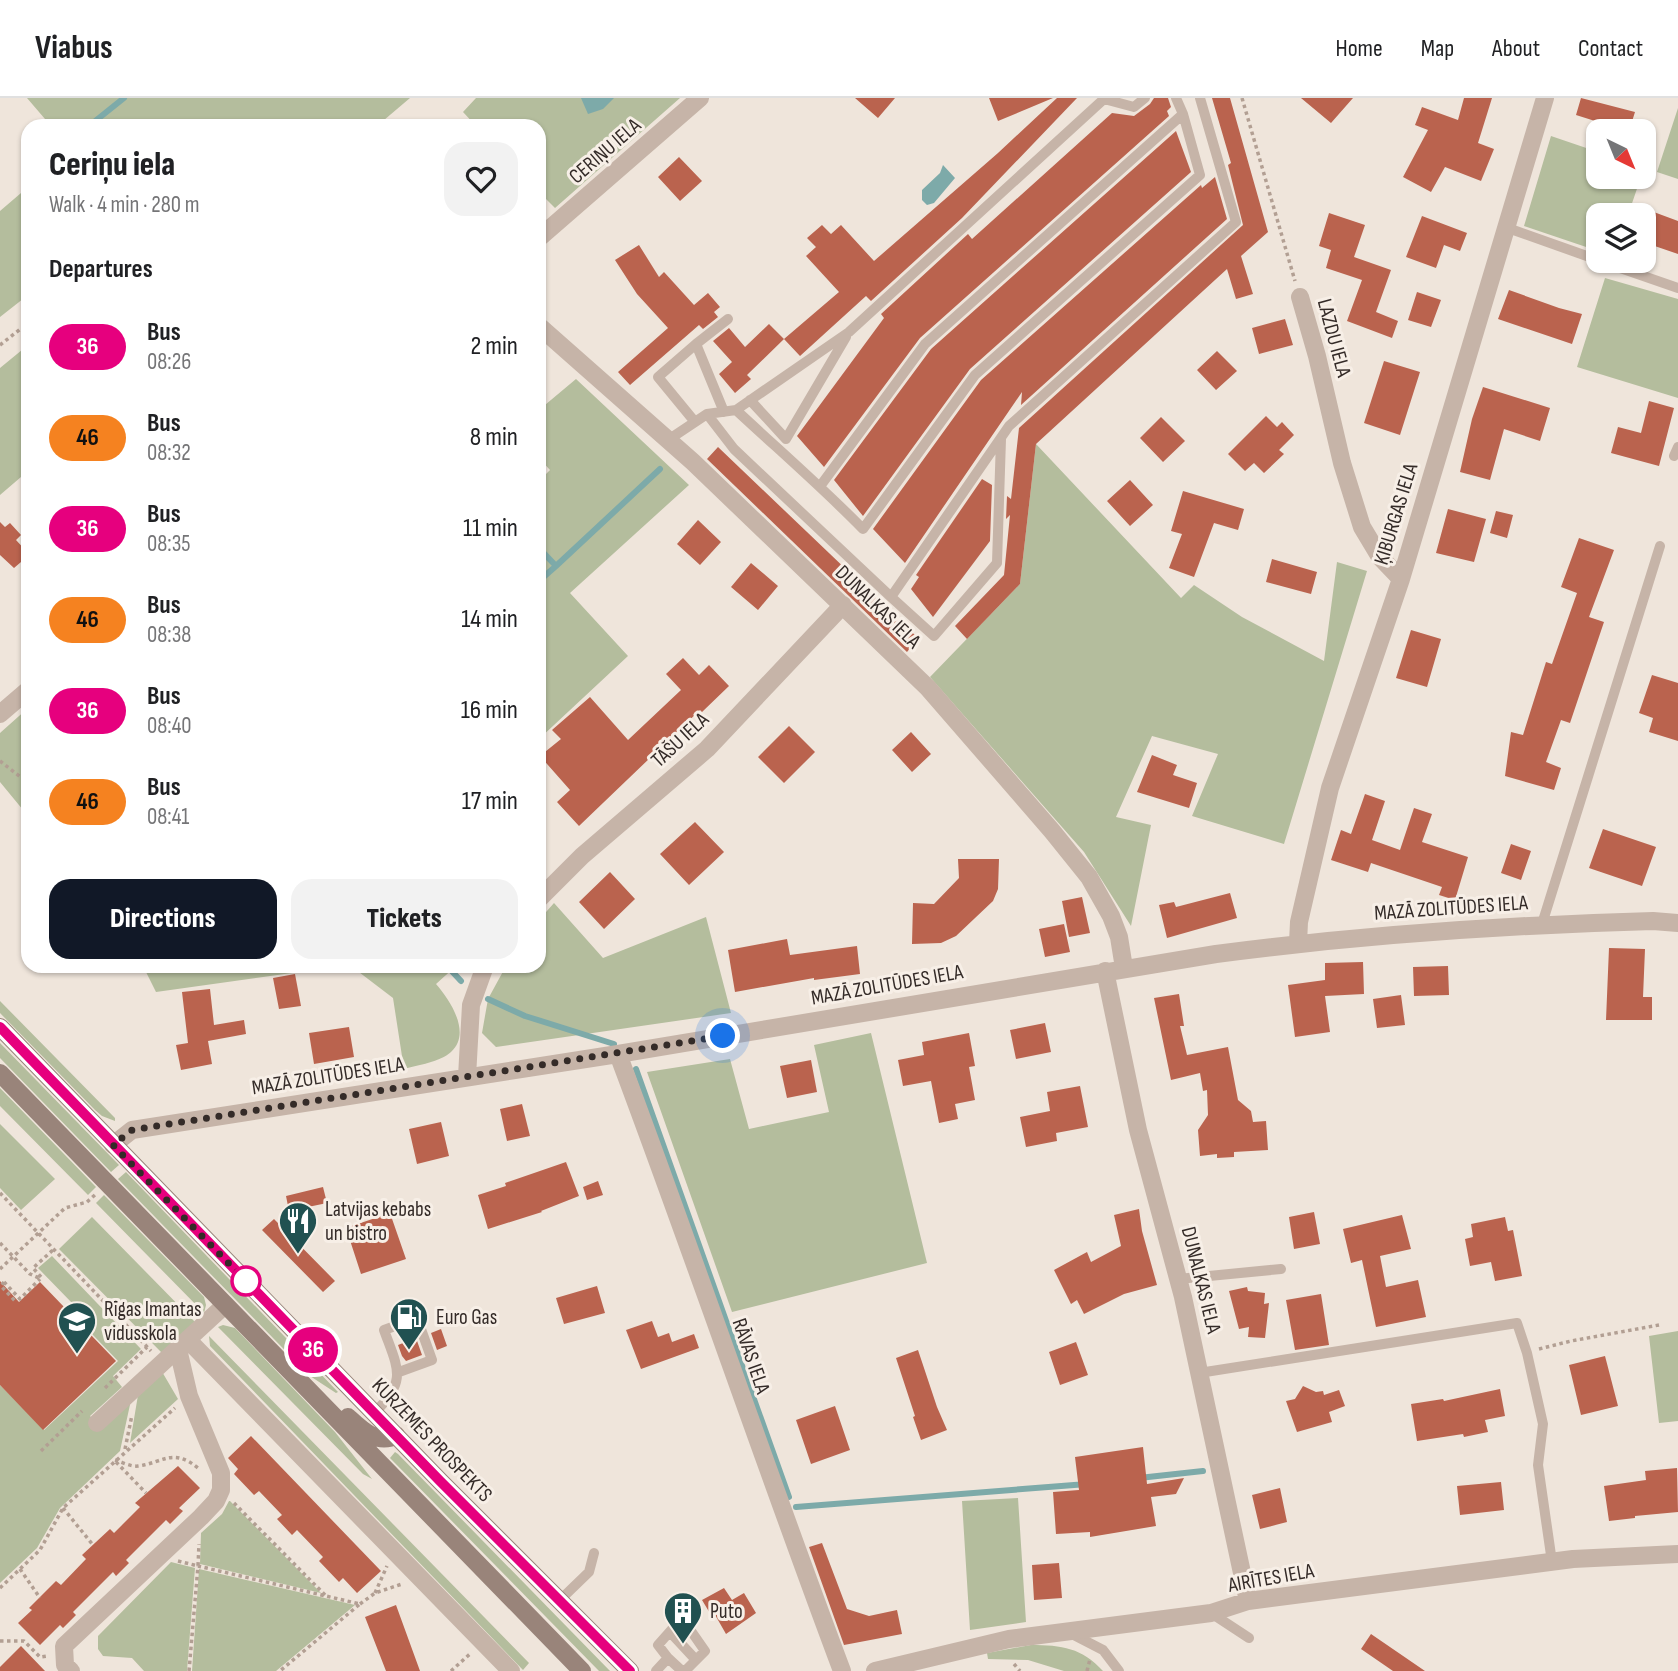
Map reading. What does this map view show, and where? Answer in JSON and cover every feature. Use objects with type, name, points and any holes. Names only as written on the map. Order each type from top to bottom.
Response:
[{"type":"main road","name":"KURZEMES PROSPEKTS","points":[[0,1027],[374,1413],[629,1671]]},
{"type":"main road","points":[[0,1073],[582,1671]]},
{"type":"main road","points":[[303,1385],[320,1391],[373,1437],[388,1440],[396,1435]]},
{"type":"street","name":"CERIŅU IELA","points":[[546,233],[700,98]]},
{"type":"street","name":"ĶIBURGAS IELA","points":[[1297,943],[1299,922],[1330,788],[1401,579],[1545,98]]},
{"type":"street","name":"LAZDU IELA","points":[[1300,297],[1342,463],[1362,527],[1380,557],[1401,579]]},
{"type":"street","name":"DUNALKAS IELA","points":[[546,332],[668,440],[928,688],[1089,877],[1111,916],[1119,937],[1124,968]]},
{"type":"street","name":"TĀŠU IELA","points":[[546,892],[582,856],[707,749],[843,605]]},
{"type":"street","points":[[0,714],[21,696]]},
{"type":"street","name":"MAZĀ ZOLITŪDES IELA","points":[[113,1145],[132,1130],[618,1054],[1105,971],[1297,943],[1542,924],[1653,921],[1678,923]]},
{"type":"street","name":"DUNALKAS IELA","points":[[1105,971],[1138,1129],[1178,1279],[1248,1601]]},
{"type":"street","points":[[467,1077],[471,1005],[482,973]]},
{"type":"street","name":"RĀVAS IELA","points":[[618,1054],[668,1185],[781,1511],[842,1671]]},
{"type":"street","points":[[97,1423],[225,1305]]},
{"type":"street","points":[[62,1658],[64,1646],[201,1517],[216,1501],[221,1490],[221,1473],[189,1396],[183,1344]]},
{"type":"street","points":[[183,1344],[394,1551],[511,1671]]},
{"type":"street","name":"AIRĪTES IELA","points":[[875,1671],[1009,1639],[1211,1613],[1248,1601],[1552,1562],[1678,1554]]},
{"type":"lane","points":[[668,440],[707,414],[730,411],[751,400],[849,331],[1105,99],[1134,107],[1145,98]]},
{"type":"lane","points":[[696,344],[730,411],[821,485],[863,529],[975,376],[1200,175],[1176,98]]},
{"type":"lane","points":[[891,597],[1009,426],[1236,222],[1200,98]]},
{"type":"lane","points":[[821,485],[925,344],[1182,114]]},
{"type":"lane","points":[[1505,227],[1586,255]]},
{"type":"lane","points":[[1636,273],[1678,288]]},
{"type":"lane","points":[[695,422],[658,377],[728,319]]},
{"type":"lane","points":[[751,400],[786,439],[849,331]]},
{"type":"lane","points":[[707,414],[734,449],[934,636],[997,563],[1001,439]]},
{"type":"lane","points":[[1542,924],[1660,545]]},
{"type":"lane","points":[[1178,1279],[1281,1269]]},
{"type":"lane","points":[[374,1413],[390,1398],[399,1372],[384,1330],[417,1318],[432,1360],[399,1372]]},
{"type":"lane","points":[[1199,1373],[1517,1324],[1527,1353],[1543,1424],[1538,1465],[1552,1562]]},
{"type":"lane","points":[[559,1601],[589,1572],[594,1553]]},
{"type":"lane","points":[[1211,1613],[1249,1638]]},
{"type":"lane","points":[[682,1618],[705,1651],[684,1671],[668,1658],[658,1645],[670,1632],[682,1618]]},
{"type":"lane","points":[[1066,1631],[1103,1650],[1119,1671]]},
{"type":"lane","points":[[670,1632],[696,1660]]},
{"type":"lane","points":[[656,1671],[668,1658]]},
{"type":"path","name":"LAZDU IELA","points":[[1242,98],[1300,297]]},
{"type":"path","points":[[0,345],[21,328]]},
{"type":"path","points":[[0,761],[21,778]]},
{"type":"path","points":[[0,1194],[163,1363]]},
{"type":"path","points":[[0,1269],[65,1208],[87,1202]]},
{"type":"path","points":[[0,1243],[30,1274],[41,1277]]},
{"type":"path","points":[[41,1277],[33,1268],[54,1249]]},
{"type":"path","points":[[16,1302],[1,1286],[4,1282],[20,1299],[41,1277]]},
{"type":"path","points":[[1527,1353],[1560,1343],[1658,1325]]},
{"type":"path","points":[[0,1588],[40,1550],[63,1508],[189,1396]]},
{"type":"path","points":[[115,1460],[136,1467],[167,1457],[189,1460],[205,1473]]},
{"type":"path","points":[[115,1460],[146,1493]]},
{"type":"path","points":[[221,1490],[326,1596]]},
{"type":"path","points":[[63,1508],[93,1545]]},
{"type":"path","points":[[374,1593],[394,1551]]},
{"type":"path","points":[[189,1671],[198,1566],[360,1604]]},
{"type":"path","points":[[20,1569],[40,1598]]},
{"type":"path","points":[[280,1671],[374,1593],[421,1578]]},
{"type":"path","points":[[0,1642],[23,1641],[40,1657],[62,1658]]},
{"type":"path","points":[[452,1671],[482,1641]]},
{"type":"path","points":[[40,1657],[62,1658]]},
{"type":"path","points":[[1014,1664],[1020,1671]]},
{"type":"green space","points":[[27,98],[410,98],[385,119],[45,119]]},
{"type":"green space","points":[[476,98],[680,98],[555,208],[546,199],[546,119],[470,119],[463,112]]},
{"type":"green space","points":[[1678,108],[1678,179],[1657,172]]},
{"type":"green space","points":[[1551,136],[1586,148],[1586,189],[1637,189],[1632,203],[1586,203],[1586,247],[1524,226]]},
{"type":"green space","points":[[21,193],[21,300],[0,317],[0,211]]},
{"type":"green space","points":[[1605,278],[1678,299],[1678,398],[1577,367]]},
{"type":"green space","points":[[21,351],[21,477],[0,495],[0,368]]},
{"type":"green space","points":[[576,379],[689,485],[570,593],[628,656],[546,732],[546,474],[550,470],[546,466],[546,404]]},
{"type":"green space","points":[[1036,444],[1181,598],[1194,585],[1242,617],[1324,661],[1337,562],[1367,571],[1284,844],[1192,816],[1218,754],[1152,736],[1116,817],[1151,825],[1131,926],[1084,852],[930,677],[1020,584]]},
{"type":"green space","points":[[21,714],[21,808],[0,782],[0,733]]},
{"type":"green space","points":[[554,903],[603,958],[706,917],[731,1013],[496,1047],[482,1033],[488,999],[502,973],[546,973],[546,912]]},
{"type":"green space","points":[[146,973],[293,973],[156,992]]},
{"type":"green space","points":[[360,973],[448,973],[436,984],[457,1017],[459,1026],[457,1044],[451,1052],[435,1061],[404,1069],[393,998]]},
{"type":"green space","points":[[0,1001],[115,1121],[95,1110],[0,1013]]},
{"type":"green space","points":[[871,1033],[927,1263],[732,1312],[647,1072],[730,1059],[749,1129],[829,1112],[814,1045]]},
{"type":"green space","points":[[0,1043],[119,1165],[111,1172],[0,1058]]},
{"type":"green space","points":[[0,1088],[96,1187],[88,1195],[0,1106]]},
{"type":"green space","points":[[0,1124],[55,1179],[21,1210],[0,1188]]},
{"type":"green space","points":[[126,1172],[338,1392],[310,1376],[118,1179]]},
{"type":"green space","points":[[104,1195],[204,1297],[204,1313],[96,1203]]},
{"type":"green space","points":[[92,1217],[195,1322],[162,1353],[59,1249]]},
{"type":"green space","points":[[52,1256],[141,1349],[113,1376],[122,1387],[90,1416],[102,1428],[131,1400],[120,1451],[60,1508],[37,1548],[0,1583],[0,1385],[44,1430],[118,1361],[68,1309],[73,1304],[38,1268]]},
{"type":"green space","points":[[223,1325],[235,1328],[335,1432],[372,1479],[363,1474],[218,1327]]},
{"type":"green space","points":[[1678,1331],[1678,1421],[1659,1423],[1649,1336]]},
{"type":"green space","points":[[209,1336],[529,1663],[523,1670],[210,1346]]},
{"type":"green space","points":[[161,1370],[178,1399],[130,1443],[139,1389]]},
{"type":"green space","points":[[395,1452],[610,1671],[599,1671],[390,1458]]},
{"type":"green space","points":[[1018,1498],[1026,1622],[970,1630],[962,1501]]},
{"type":"green space","points":[[229,1501],[321,1593],[200,1564],[201,1533],[222,1514]]},
{"type":"green space","points":[[171,1562],[195,1568],[187,1671],[144,1671],[132,1658],[103,1656],[98,1649],[98,1636]]},
{"type":"green space","points":[[199,1569],[355,1605],[276,1671],[192,1671]]},
{"type":"green space","points":[[1031,1645],[1071,1649],[1087,1657],[1103,1671],[1064,1671],[1028,1660],[988,1659],[987,1653]]},
{"type":"water","points":[[581,98],[614,98],[603,109],[588,114]]},
{"type":"water","points":[[943,165],[955,178],[934,203],[927,205],[922,200],[922,190],[940,173]]},
{"type":"building","points":[[855,98],[895,98],[878,118]]},
{"type":"building","points":[[989,98],[1053,98],[998,121]]},
{"type":"building","points":[[1057,98],[1077,98],[962,218],[871,301],[866,296],[800,356],[784,339],[839,292],[806,256],[816,247],[807,238],[822,225],[831,234],[841,225],[874,261]]},
{"type":"building","points":[[1154,98],[1168,98],[1171,107],[1167,111],[1169,116],[920,338],[824,467],[797,436],[884,318],[881,314],[968,234],[972,239],[1112,113],[1134,116]]},
{"type":"building","points":[[1212,98],[1230,98],[1268,232],[1241,256],[1253,294],[1236,299],[1227,269],[1036,444],[1020,584],[967,639],[955,626],[1004,575],[1010,515],[1006,519],[1007,496],[1011,499],[1019,428],[1243,225],[1228,165],[1231,163]]},
{"type":"building","points":[[1301,98],[1353,98],[1331,123]]},
{"type":"building","points":[[1464,98],[1492,98],[1478,143],[1494,149],[1481,181],[1445,167],[1431,192],[1403,177],[1428,130],[1415,125],[1422,107],[1458,120]]},
{"type":"building","points":[[1581,98],[1635,112],[1633,119],[1589,119],[1576,115]]},
{"type":"building","points":[[1176,131],[1191,172],[970,369],[863,516],[834,480],[931,349]]},
{"type":"building","points":[[679,157],[702,181],[680,201],[658,177]]},
{"type":"building","points":[[1215,177],[1227,219],[1021,405],[1022,392],[905,563],[873,529],[981,380],[1201,185],[1202,188]]},
{"type":"building","points":[[1329,213],[1365,225],[1354,257],[1391,270],[1376,312],[1398,321],[1392,338],[1347,321],[1362,280],[1326,268],[1331,250],[1319,246]]},
{"type":"building","points":[[1656,213],[1678,221],[1678,254],[1656,246]]},
{"type":"building","points":[[1422,216],[1467,233],[1460,251],[1444,245],[1436,268],[1406,257]]},
{"type":"building","points":[[639,245],[659,277],[664,272],[694,305],[708,293],[720,307],[714,312],[718,317],[703,329],[699,325],[630,385],[618,372],[668,328],[637,294],[615,260]]},
{"type":"building","points":[[1509,290],[1582,314],[1572,344],[1498,319]]},
{"type":"building","points":[[1417,292],[1441,300],[1431,327],[1408,320]]},
{"type":"building","points":[[1285,319],[1293,345],[1259,354],[1252,328]]},
{"type":"building","points":[[769,324],[784,339],[747,375],[751,379],[735,393],[719,374],[732,362],[713,341],[729,328],[745,347]]},
{"type":"building","points":[[1217,351],[1237,371],[1216,390],[1197,370]]},
{"type":"building","points":[[1384,361],[1420,372],[1400,435],[1364,423]]},
{"type":"building","points":[[1483,387],[1550,408],[1540,441],[1504,429],[1490,480],[1460,472],[1472,419]]},
{"type":"building","points":[[1649,401],[1674,408],[1659,466],[1611,453],[1618,427],[1641,433]]},
{"type":"building","points":[[1266,416],[1277,427],[1282,422],[1294,435],[1279,450],[1284,454],[1264,473],[1254,463],[1245,471],[1228,454]]},
{"type":"building","points":[[1161,417],[1185,441],[1163,462],[1140,438]]},
{"type":"building","points":[[718,447],[918,638],[907,652],[707,459]]},
{"type":"building","points":[[982,479],[992,485],[990,541],[933,617],[911,589],[919,577],[916,575]]},
{"type":"building","points":[[1130,480],[1153,505],[1130,526],[1107,501]]},
{"type":"building","points":[[1183,491],[1244,509],[1238,530],[1214,523],[1194,577],[1169,568],[1182,534],[1171,531]]},
{"type":"building","points":[[1448,509],[1486,519],[1474,562],[1436,553]]},
{"type":"building","points":[[1496,511],[1513,515],[1507,538],[1490,533]]},
{"type":"building","points":[[698,520],[721,542],[700,565],[677,544]]},
{"type":"building","points":[[0,522],[5,527],[10,523],[21,535],[16,540],[21,545],[21,562],[14,568],[0,555]]},
{"type":"building","points":[[1579,538],[1614,550],[1589,617],[1604,622],[1570,723],[1561,720],[1546,762],[1561,768],[1554,790],[1505,776],[1511,732],[1523,735],[1546,662],[1552,664],[1577,593],[1561,587]]},
{"type":"building","points":[[1272,559],[1317,572],[1311,594],[1266,582]]},
{"type":"building","points":[[751,563],[778,586],[758,610],[731,587]]},
{"type":"building","points":[[1411,630],[1441,639],[1427,687],[1396,678]]},
{"type":"building","points":[[683,658],[699,675],[709,665],[729,686],[702,712],[700,710],[579,826],[557,802],[570,790],[546,763],[546,751],[561,739],[552,730],[590,697],[628,740],[681,690],[666,674]]},
{"type":"building","points":[[1652,675],[1678,683],[1678,741],[1649,732],[1653,718],[1639,713]]},
{"type":"building","points":[[789,726],[815,752],[784,783],[758,757]]},
{"type":"building","points":[[911,732],[931,754],[912,772],[892,750]]},
{"type":"building","points":[[1152,755],[1177,765],[1173,775],[1197,783],[1189,808],[1137,792]]},
{"type":"building","points":[[1365,794],[1385,801],[1372,840],[1400,850],[1414,808],[1432,814],[1422,842],[1468,857],[1455,900],[1439,895],[1442,887],[1371,863],[1368,872],[1331,860],[1341,830],[1351,834]]},
{"type":"building","points":[[695,822],[724,852],[689,885],[660,854]]},
{"type":"building","points":[[1603,829],[1656,847],[1642,886],[1589,868]]},
{"type":"building","points":[[1511,844],[1531,851],[1521,880],[1501,873]]},
{"type":"building","points":[[958,859],[999,859],[998,889],[993,901],[956,936],[941,943],[912,944],[913,903],[934,904],[959,878]]},
{"type":"building","points":[[610,872],[635,899],[604,929],[579,902]]},
{"type":"building","points":[[1230,893],[1237,918],[1167,938],[1159,905],[1174,902],[1176,907]]},
{"type":"building","points":[[1082,897],[1090,933],[1069,937],[1062,901]]},
{"type":"building","points":[[1064,924],[1070,952],[1045,957],[1039,929]]},
{"type":"building","points":[[787,939],[790,955],[857,946],[860,974],[814,978],[735,992],[728,950]]},
{"type":"building","points":[[1609,948],[1645,949],[1643,997],[1652,997],[1652,1020],[1606,1020]]},
{"type":"building","points":[[1363,962],[1364,994],[1325,996],[1330,1032],[1295,1037],[1288,985],[1325,980],[1325,963]]},
{"type":"building","points":[[1448,966],[1449,995],[1414,996],[1413,967]]},
{"type":"building","points":[[295,974],[301,1006],[279,1009],[273,978]]},
{"type":"building","points":[[210,989],[214,1025],[244,1020],[246,1034],[208,1041],[212,1064],[181,1070],[176,1045],[188,1043],[182,992]]},
{"type":"building","points":[[1179,994],[1184,1026],[1180,1026],[1187,1055],[1228,1047],[1238,1100],[1251,1111],[1253,1122],[1266,1121],[1268,1150],[1234,1152],[1234,1157],[1217,1158],[1217,1154],[1200,1156],[1198,1130],[1208,1115],[1207,1090],[1203,1091],[1200,1073],[1171,1080],[1154,998]]},
{"type":"building","points":[[1401,995],[1405,1025],[1377,1028],[1373,999]]},
{"type":"building","points":[[1045,1023],[1051,1052],[1016,1059],[1010,1030]]},
{"type":"building","points":[[349,1027],[354,1057],[314,1064],[309,1033]]},
{"type":"building","points":[[969,1033],[975,1066],[969,1067],[975,1100],[955,1104],[958,1119],[939,1123],[931,1081],[903,1086],[898,1060],[924,1055],[922,1042]]},
{"type":"building","points":[[811,1060],[817,1092],[787,1098],[780,1066]]},
{"type":"building","points":[[1080,1086],[1088,1127],[1056,1133],[1057,1141],[1026,1147],[1020,1117],[1050,1111],[1047,1092]]},
{"type":"building","points":[[522,1104],[530,1136],[507,1141],[500,1109]]},
{"type":"building","points":[[441,1122],[449,1156],[417,1164],[409,1129]]},
{"type":"building","points":[[566,1162],[579,1196],[542,1212],[488,1229],[478,1195]]},
{"type":"building","points":[[598,1181],[603,1195],[587,1200],[583,1187]]},
{"type":"building","points":[[323,1187],[327,1203],[289,1211],[286,1196]]},
{"type":"building","points":[[1139,1209],[1142,1231],[1157,1285],[1124,1294],[1084,1314],[1077,1300],[1071,1304],[1054,1270],[1087,1252],[1091,1262],[1121,1246],[1114,1215]]},
{"type":"building","points":[[1314,1212],[1320,1244],[1294,1249],[1289,1217]]},
{"type":"building","points":[[390,1213],[406,1259],[361,1274],[346,1228]]},
{"type":"building","points":[[1402,1215],[1411,1249],[1380,1256],[1386,1287],[1418,1280],[1426,1317],[1376,1327],[1362,1260],[1351,1263],[1343,1229]]},
{"type":"building","points":[[1505,1217],[1508,1231],[1513,1230],[1522,1276],[1495,1281],[1491,1262],[1470,1266],[1465,1239],[1473,1237],[1471,1224]]},
{"type":"building","name":"Latvijas kebabs un bistro","points":[[274,1219],[335,1281],[323,1292],[262,1230]]},
{"type":"building","points":[[0,1281],[19,1302],[40,1282],[116,1361],[43,1430],[0,1385]]},
{"type":"building","points":[[597,1286],[605,1313],[564,1324],[556,1298]]},
{"type":"building","points":[[1247,1287],[1248,1291],[1265,1293],[1264,1304],[1269,1303],[1265,1338],[1248,1337],[1249,1327],[1239,1329],[1229,1291]]},
{"type":"building","points":[[1321,1294],[1329,1345],[1295,1350],[1286,1300]]},
{"type":"building","points":[[652,1321],[658,1337],[669,1333],[672,1342],[694,1334],[699,1348],[641,1369],[626,1330]]},
{"type":"building","points":[[441,1329],[447,1346],[437,1350],[431,1333]]},
{"type":"building","name":"Euro Gas","points":[[416,1338],[422,1355],[406,1361],[398,1345]]},
{"type":"building","points":[[1076,1342],[1088,1375],[1060,1385],[1049,1352]]},
{"type":"building","points":[[918,1350],[947,1430],[921,1440],[896,1358]]},
{"type":"building","points":[[1605,1356],[1618,1406],[1581,1415],[1569,1365]]},
{"type":"building","points":[[1303,1386],[1316,1392],[1323,1391],[1324,1395],[1339,1390],[1345,1406],[1329,1412],[1332,1422],[1297,1432],[1286,1401],[1295,1399]]},
{"type":"building","points":[[1500,1389],[1505,1416],[1485,1420],[1488,1432],[1417,1441],[1411,1404],[1444,1401]]},
{"type":"building","points":[[835,1406],[850,1450],[811,1464],[796,1420]]},
{"type":"building","points":[[251,1436],[381,1571],[357,1593],[343,1578],[339,1582],[319,1561],[323,1557],[297,1530],[292,1535],[277,1519],[282,1515],[259,1491],[254,1495],[234,1474],[238,1469],[228,1458]]},
{"type":"building","points":[[1143,1447],[1147,1484],[1184,1478],[1176,1494],[1151,1497],[1156,1526],[1090,1537],[1090,1532],[1056,1534],[1053,1492],[1079,1490],[1075,1457]]},
{"type":"building","points":[[178,1466],[200,1488],[179,1508],[183,1511],[170,1524],[166,1520],[126,1560],[129,1563],[116,1576],[113,1572],[73,1612],[76,1615],[63,1628],[60,1625],[40,1645],[18,1623],[32,1610],[29,1608],[56,1581],[61,1585],[86,1559],[82,1555],[110,1529],[114,1533],[140,1507],[135,1503]]},
{"type":"building","points":[[1677,1468],[1678,1512],[1609,1521],[1604,1486],[1646,1480],[1645,1471]]},
{"type":"building","points":[[1501,1482],[1504,1510],[1460,1515],[1457,1486]]},
{"type":"building","points":[[1280,1488],[1287,1522],[1260,1529],[1252,1495]]},
{"type":"building","points":[[822,1543],[847,1609],[869,1616],[897,1610],[902,1634],[844,1645],[809,1547]]},
{"type":"building","points":[[1059,1563],[1062,1598],[1034,1600],[1032,1565]]},
{"type":"building","points":[[724,1588],[732,1600],[744,1593],[756,1613],[726,1634],[714,1613],[711,1615],[702,1600]]},
{"type":"building","points":[[396,1605],[420,1671],[386,1671],[365,1617]]},
{"type":"building","points":[[1371,1634],[1425,1671],[1393,1671],[1361,1649]]},
{"type":"building","points":[[21,1646],[45,1671],[0,1671],[0,1667]]},
{"type":"waterway","points":[[98,119],[124,98]]},
{"type":"waterway","points":[[556,566],[660,469]]},
{"type":"waterway","points":[[546,555],[556,566],[546,575]]},
{"type":"waterway","points":[[454,973],[461,981]]},
{"type":"waterway","points":[[488,999],[525,1016],[614,1044]]},
{"type":"waterway","points":[[636,1069],[789,1497]]},
{"type":"waterway","points":[[1139,1478],[1203,1471]]},
{"type":"waterway","points":[[796,1507],[1087,1484]]},
{"type":"bus line","name":"36","points":[[0,1027],[440,1481],[630,1671]]},
{"type":"place","name":"Latvijas kebabs un bistro","points":[[298,1255]]},
{"type":"place","name":"Euro Gas","points":[[409,1351]]},
{"type":"place","name":"Rīgas Imantas vidusskola","points":[[77,1355]]},
{"type":"place","name":"Puto","points":[[683,1645]]},
{"type":"route","points":[[246,1281],[113,1145],[132,1130],[723,1036]]}]
